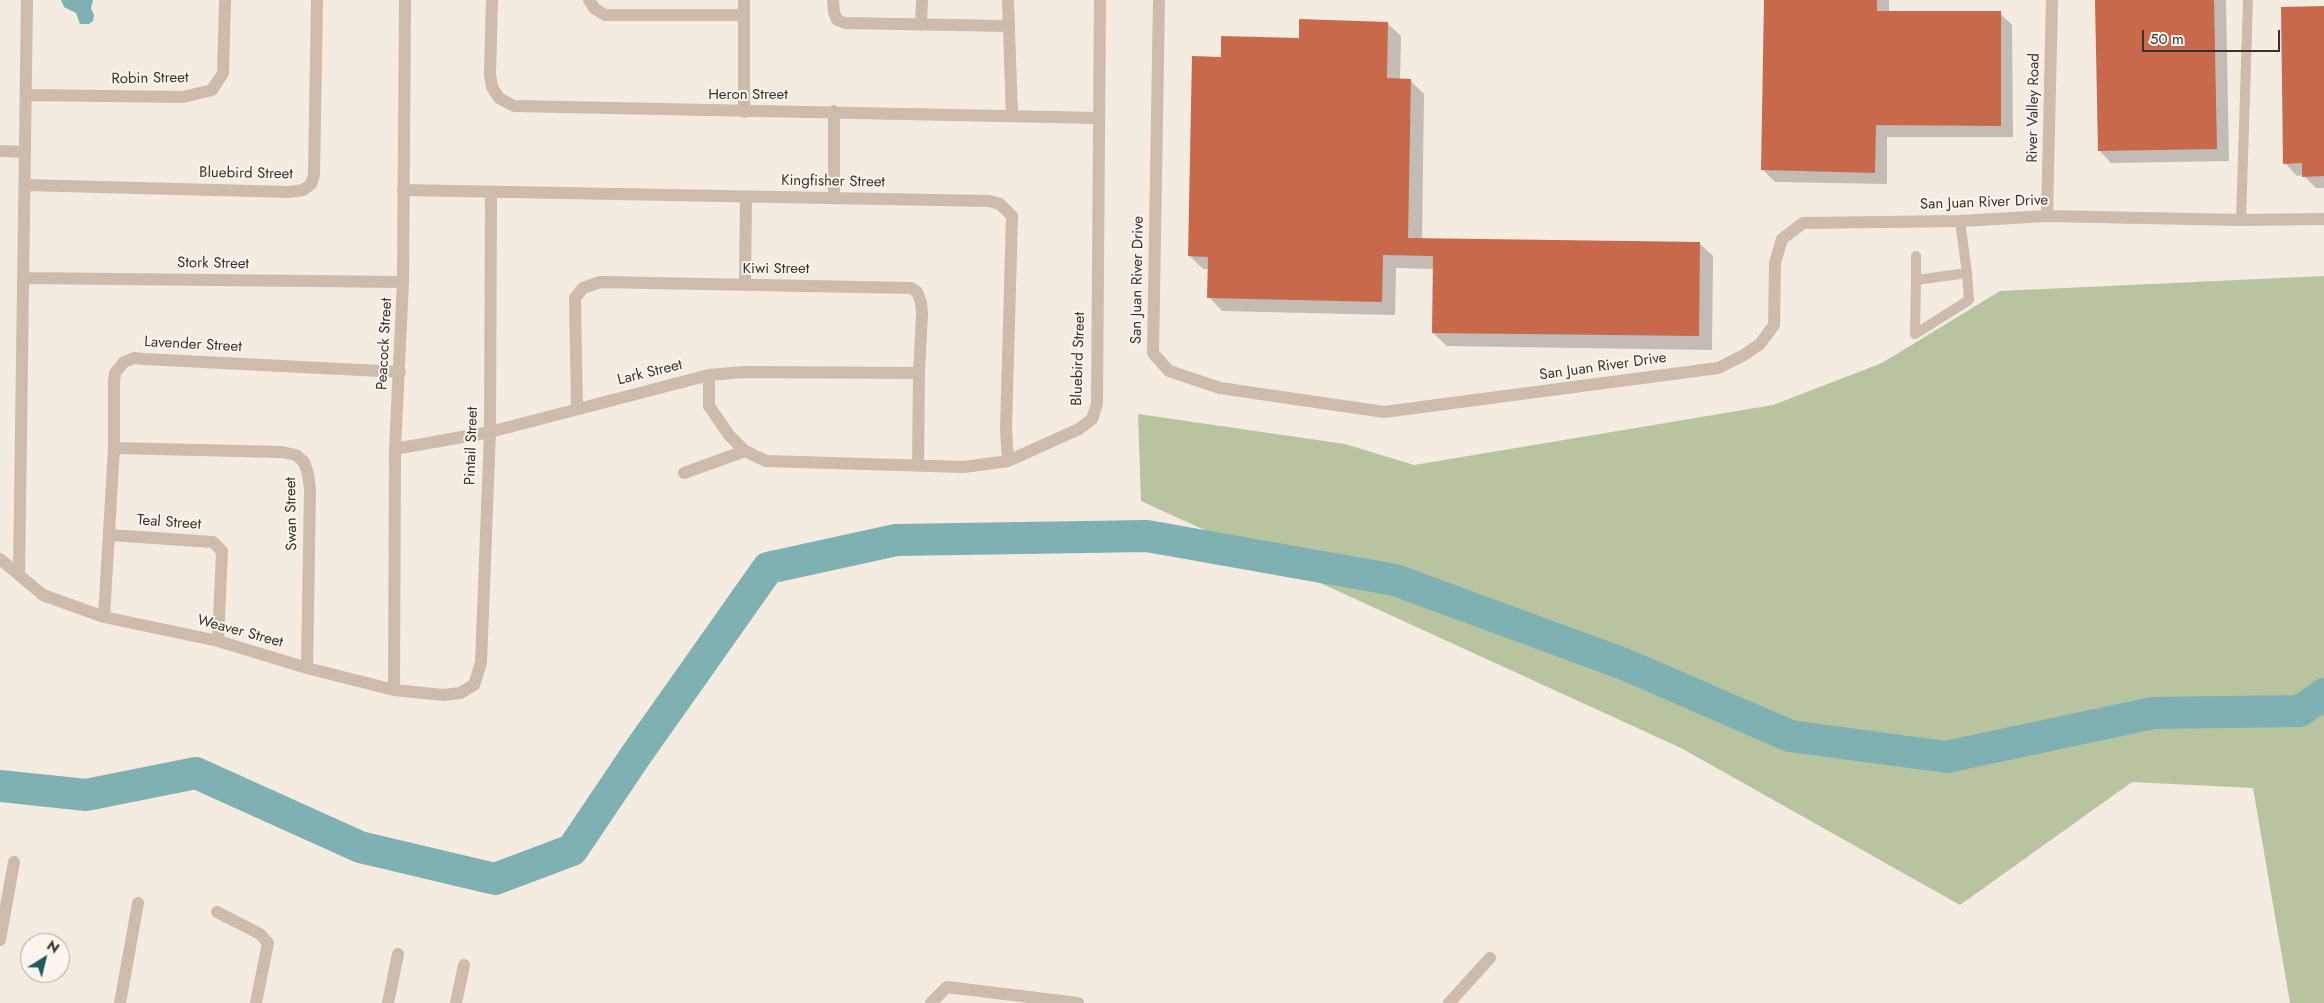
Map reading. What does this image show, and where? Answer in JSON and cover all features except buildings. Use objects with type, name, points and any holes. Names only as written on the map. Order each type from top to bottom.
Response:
[{"type":"street","points":[[19,575],[26,0]]},
{"type":"street","name":"Robin Street","points":[[26,95],[183,97],[212,90],[223,73],[225,0]]},
{"type":"street","name":"Bluebird Street","points":[[24,185],[290,192],[303,190],[312,184],[314,176],[317,0]]},
{"type":"street","name":"Peacock Street","points":[[394,690],[395,449],[403,282],[405,0]]},
{"type":"street","name":"Heron Street","points":[[492,0],[490,74],[492,87],[500,98],[514,106],[744,112],[834,111],[1099,118]]},
{"type":"street","points":[[589,0],[594,8],[605,15],[744,15]]},
{"type":"street","points":[[744,0],[744,112]]},
{"type":"street","points":[[833,0],[837,20],[845,23],[1008,26]]},
{"type":"street","points":[[922,0],[922,25]]},
{"type":"street","points":[[1008,0],[1012,116]]},
{"type":"street","name":"Bluebird Street","points":[[709,375],[710,406],[729,435],[745,451],[766,460],[964,468],[1008,461],[1079,429],[1092,419],[1097,404],[1100,0]]},
{"type":"street","name":"San Juan River Drive","points":[[1159,0],[1153,353],[1169,370],[1220,388],[1384,412],[1718,368],[1744,355],[1760,344],[1774,325],[1775,263],[1782,239],[1804,223],[1960,221],[2048,216],[2240,220],[2324,219]]},
{"type":"street","name":"River Valley Road","points":[[2048,216],[2052,0]]},
{"type":"street","points":[[834,111],[834,198]]},
{"type":"street","points":[[0,151],[25,152]]},
{"type":"street","name":"Kingfisher Street","points":[[403,190],[989,201],[1000,204],[1012,216],[1006,429],[1008,461]]},
{"type":"street","name":"Pintail Street","points":[[460,693],[474,684],[481,663],[490,432],[491,192]]},
{"type":"street","points":[[745,285],[746,196]]},
{"type":"street","name":"Stork Street","points":[[23,278],[403,282]]},
{"type":"street","name":"Kiwi Street","points":[[577,409],[575,298],[583,288],[600,282],[899,286],[911,288],[917,292],[921,302],[918,373],[918,465]]},
{"type":"street","name":"Lavender Street","points":[[104,617],[114,448],[115,372],[124,362],[134,358],[400,372]]},
{"type":"street","name":"Lark Street","points":[[395,449],[490,432],[709,375],[744,372],[918,373]]},
{"type":"street","name":"Swan Street","points":[[114,448],[282,452],[296,455],[304,462],[310,489],[307,668]]},
{"type":"street","points":[[684,473],[745,451]]},
{"type":"street","name":"Teal Street","points":[[110,535],[213,542],[222,552],[218,641]]},
{"type":"street","name":"Weaver Street","points":[[0,559],[43,595],[104,617],[218,641],[307,668],[394,690],[443,695],[460,693]]},
{"type":"street","points":[[0,940],[14,862]]},
{"type":"street","points":[[120,1003],[138,903]]},
{"type":"street","points":[[216,912],[260,934],[268,943],[256,1003]]},
{"type":"street","points":[[388,1003],[398,954]]},
{"type":"street","points":[[1449,1003],[1490,958]]},
{"type":"street","points":[[456,1003],[464,965]]},
{"type":"street","points":[[931,1003],[947,987],[1078,1003]]},
{"type":"lane","points":[[2240,220],[2248,0]]},
{"type":"lane","points":[[1916,256],[1915,334],[1969,300],[1960,221]]},
{"type":"lane","points":[[1916,280],[1967,273]]},
{"type":"green space","points":[[2324,276],[2324,1003],[2290,1003],[2253,788],[2132,782],[1960,905],[1681,748],[1141,501],[1138,414],[1345,444],[1414,465],[1773,405],[1882,363],[2000,291]]},
{"type":"water","points":[[61,0],[93,0],[91,8],[94,15],[93,21],[89,24],[80,24],[76,13],[64,7]]},
{"type":"waterway","points":[[0,786],[86,795],[196,773],[360,847],[495,879],[572,850],[636,755],[768,568],[896,540],[1147,536],[1395,580],[1624,664],[1790,736],[1946,757],[2153,713],[2300,711],[2324,694]]}]
